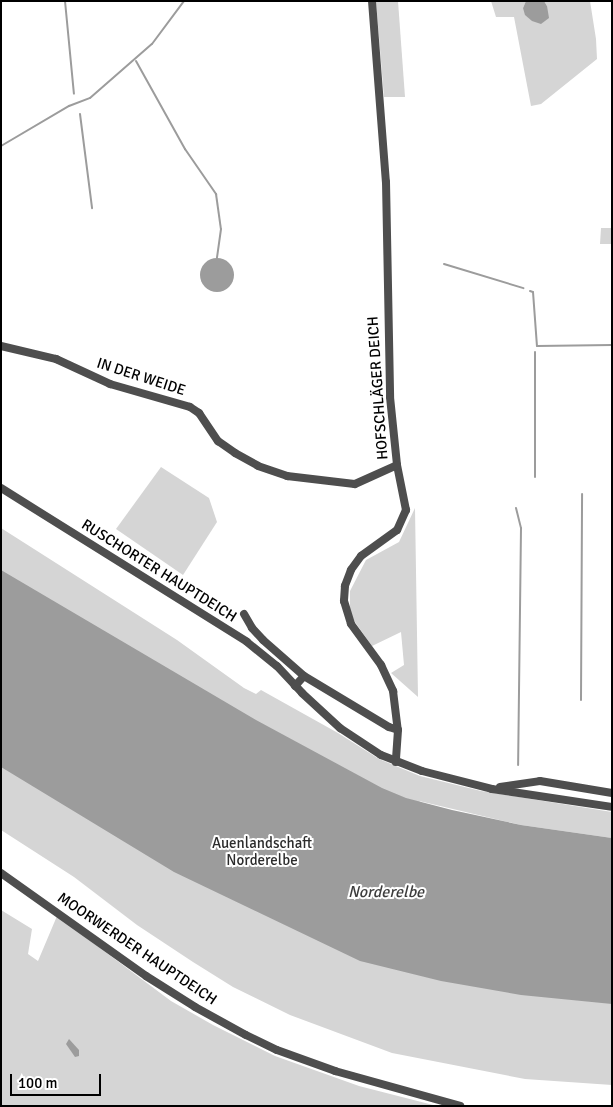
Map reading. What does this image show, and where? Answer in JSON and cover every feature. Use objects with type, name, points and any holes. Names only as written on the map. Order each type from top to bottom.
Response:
[{"type":"street","name":"HOFSCHLÄGER DEICH","points":[[372,1],[386,182],[388,364],[397,465],[406,510],[403,520],[392,535],[361,556],[351,570],[345,586],[344,601],[351,624],[388,678],[396,704],[398,730],[396,762]]},
{"type":"street","name":"IN DER WEIDE","points":[[1,346],[56,359],[110,384],[190,407],[199,413],[218,440],[235,453],[258,466],[287,476],[355,484],[397,465]]},
{"type":"street","name":"RUSCHORTER HAUPTDEICH","points":[[1,488],[247,642],[277,666],[294,686],[319,710],[359,742],[396,762],[422,772],[492,788],[612,807]]},
{"type":"street","name":"RUSCHORTER HAUPTDEICH","points":[[244,614],[262,640],[304,676],[389,727],[398,730]]},
{"type":"street","points":[[294,686],[304,676]]},
{"type":"street","points":[[492,788],[540,781],[612,793]]},
{"type":"street","name":"MOORWERDER HAUPTDEICH","points":[[1,873],[154,980],[195,1007],[246,1035],[292,1056],[335,1072],[460,1106]]},
{"type":"green space","points":[[376,1],[398,1],[405,97],[384,97]]},
{"type":"green space","points":[[491,1],[526,1],[523,8],[547,6],[544,1],[590,1],[597,59],[541,104],[531,106],[514,17],[496,17]]},
{"type":"green space","points":[[601,228],[612,228],[612,244],[600,244]]},
{"type":"green space","points":[[161,467],[209,498],[217,522],[183,575],[116,529]]},
{"type":"green space","points":[[415,508],[418,697],[391,673],[404,665],[401,632],[372,646],[350,615],[350,591],[366,560],[399,542]]},
{"type":"green space","name":"Auenlandschaft Norderelbe","points":[[1,528],[177,640],[244,688],[256,694],[261,690],[338,733],[379,759],[420,776],[481,791],[612,812],[612,838],[521,825],[419,801],[612,979],[612,1085],[525,1079],[392,1053],[290,1015],[233,987],[193,962],[137,925],[74,877],[1,830]]},
{"type":"green space","points":[[1,910],[32,929],[28,954],[38,961],[57,916],[171,1001],[213,1025],[275,1056],[359,1086],[437,1106],[1,1106]]},
{"type":"water","points":[[526,1],[544,1],[549,18],[541,24],[532,21],[525,15],[523,8]]},
{"type":"water","points":[[217,258],[229,263],[234,275],[229,287],[217,292],[205,287],[200,275],[205,263]]},
{"type":"water","name":"Auenlandschaft Norderelbe","points":[[1,570],[256,720],[382,788],[406,798],[521,825],[612,838],[612,1004],[521,995],[441,981],[360,961],[174,872],[1,767]]},
{"type":"water","points":[[69,1039],[79,1050],[79,1056],[75,1057],[66,1044]]},
{"type":"waterway","points":[[65,1],[74,94]]},
{"type":"waterway","points":[[1,146],[69,106],[90,98],[152,44],[184,1]]},
{"type":"waterway","points":[[136,61],[185,149],[216,194],[221,229],[217,258]]},
{"type":"waterway","points":[[80,114],[92,208]]},
{"type":"waterway","points":[[444,264],[523,288]]},
{"type":"waterway","points":[[530,291],[533,292],[537,346],[612,345]]},
{"type":"waterway","points":[[535,352],[535,477]]},
{"type":"waterway","points":[[581,700],[582,494]]},
{"type":"waterway","points":[[516,508],[521,528],[518,765]]},
{"type":"water label","name":"Norderelbe","points":[[386,892]]}]
